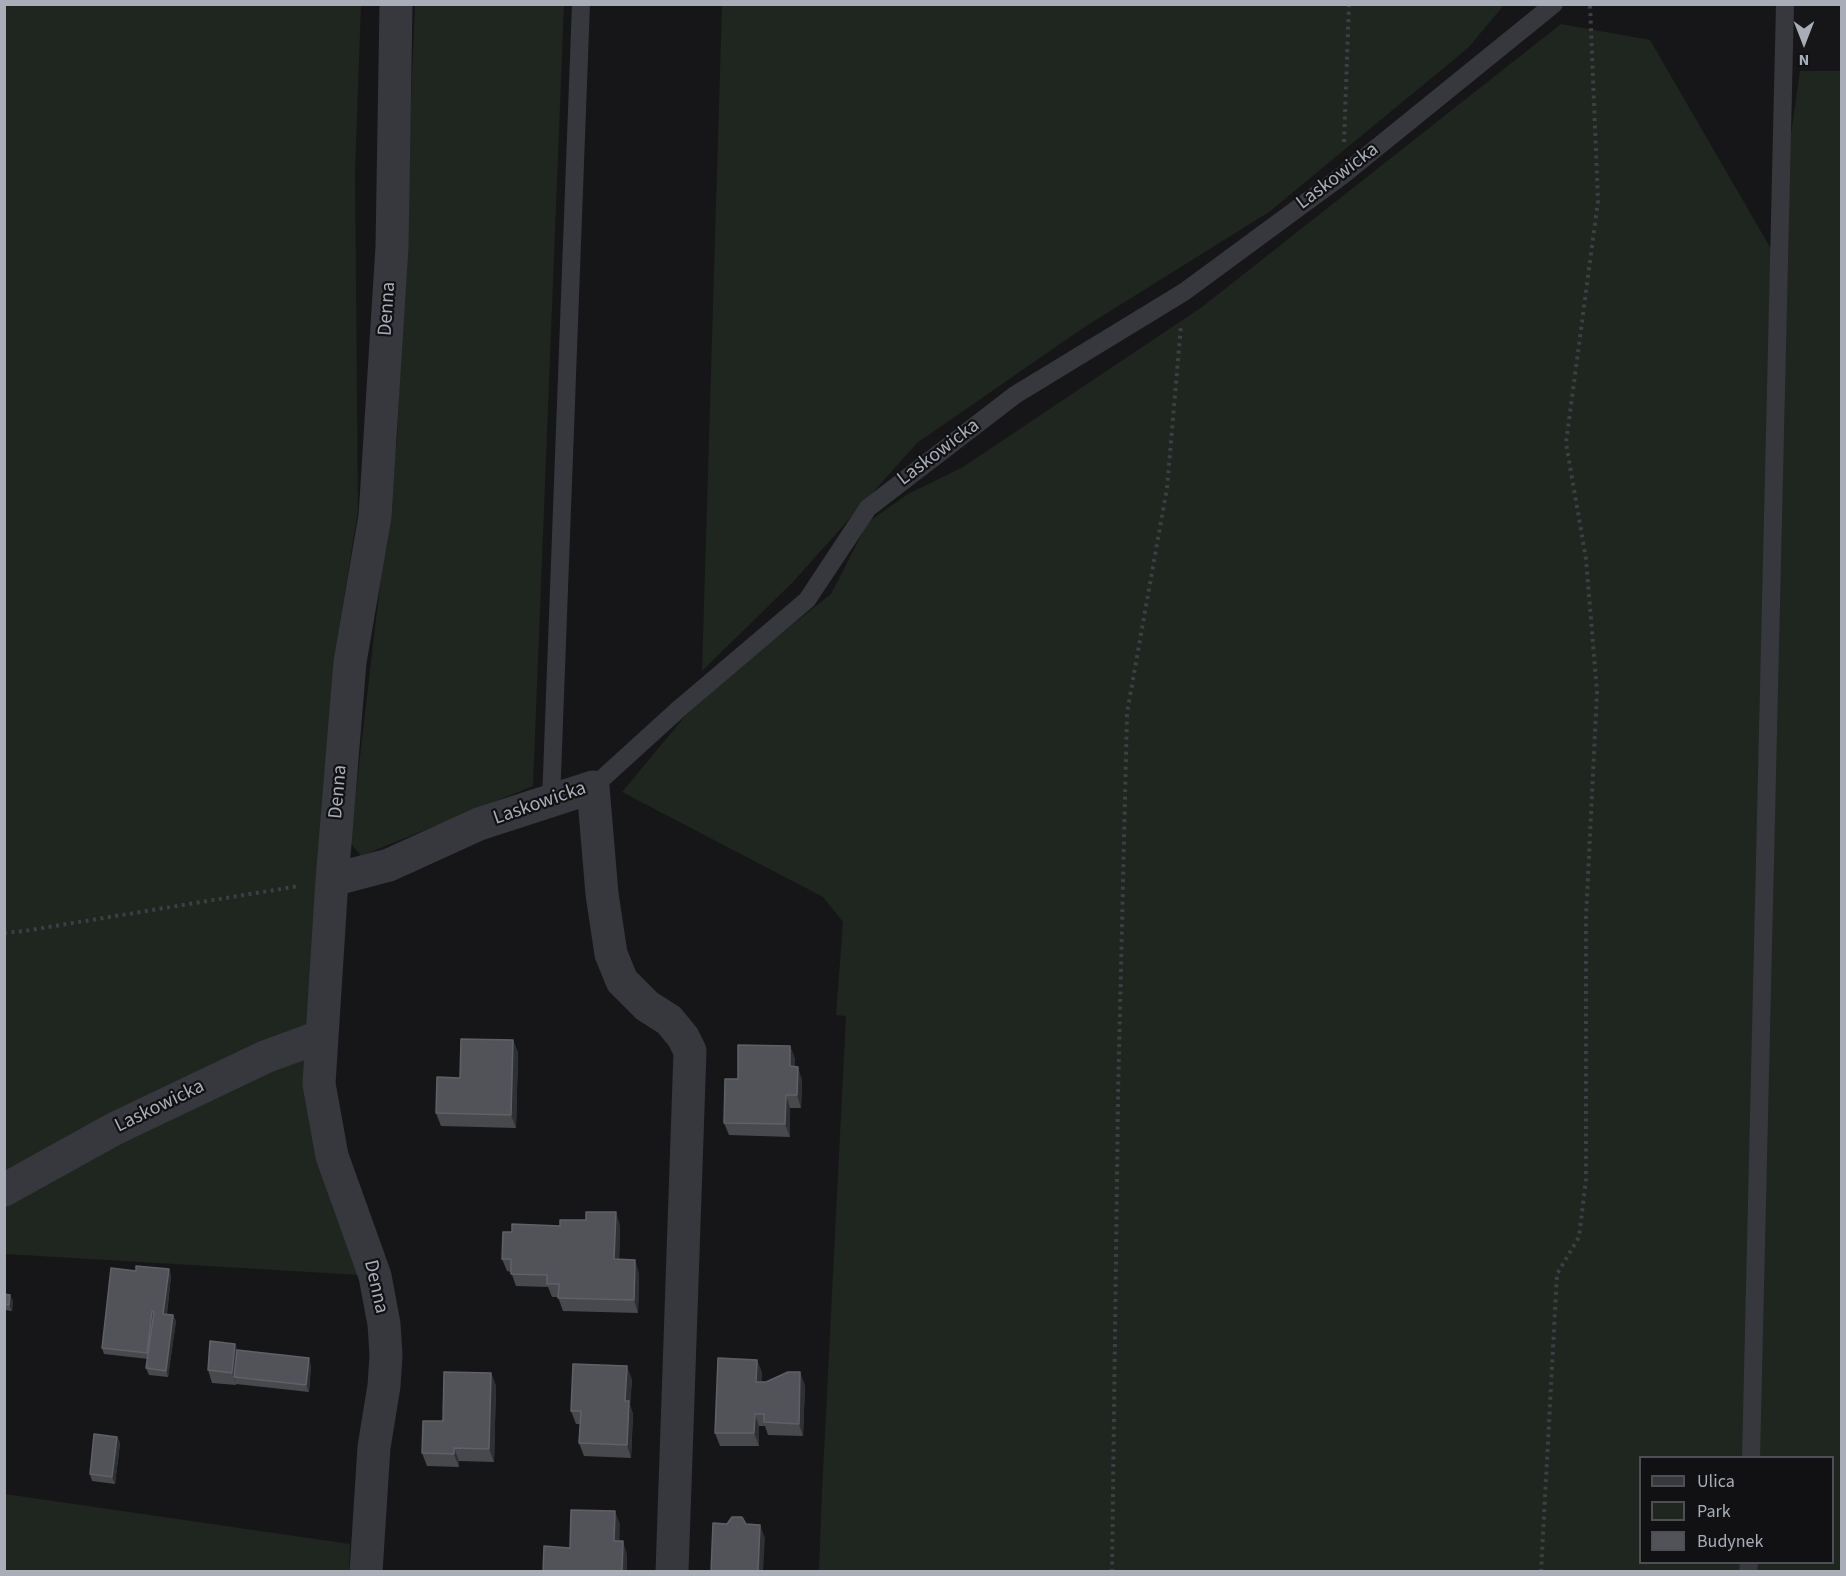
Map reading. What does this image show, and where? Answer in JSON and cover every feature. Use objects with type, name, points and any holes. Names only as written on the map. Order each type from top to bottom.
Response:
[{"type":"street","name":"Denna","points":[[366,1572],[374,1447],[386,1355],[384,1324],[375,1276],[332,1156],[319,1084],[332,880],[350,662],[375,516],[392,248],[396,4]]},
{"type":"street","name":"Laskowicka","points":[[332,880],[389,865],[479,824],[593,787]]},
{"type":"street","points":[[593,787],[602,894],[611,954],[622,981],[647,1006],[669,1020],[683,1037],[690,1051],[672,1572]]},
{"type":"street","name":"Laskowicka","points":[[4,1190],[114,1129],[265,1057],[322,1036]]},
{"type":"lane","points":[[551,801],[581,4]]},
{"type":"lane","name":"Laskowicka","points":[[593,787],[681,706],[807,600],[867,508],[1015,395],[1184,292],[1343,175],[1554,4]]},
{"type":"lane","points":[[1751,1456],[1785,4]]},
{"type":"path","points":[[1343,175],[1349,4]]},
{"type":"path","points":[[1541,1572],[1557,1274],[1579,1237],[1586,1179],[1586,916],[1597,692],[1586,559],[1566,442],[1598,201],[1590,4]]},
{"type":"path","points":[[1112,1572],[1127,713],[1167,488],[1184,292]]},
{"type":"path","points":[[4,933],[332,880]]},
{"type":"green space","points":[[4,5],[361,5],[355,172],[358,511],[335,653],[304,1086],[360,1275],[5,1254]]},
{"type":"green space","points":[[415,5],[564,5],[533,786],[361,856],[350,842],[397,439]]},
{"type":"green space","points":[[722,5],[1504,5],[1468,48],[1269,212],[1083,328],[917,443],[793,582],[702,671]]},
{"type":"green space","points":[[1561,24],[1650,40],[1774,254],[1800,71],[1841,71],[1841,1571],[819,1571],[846,1016],[836,1015],[843,922],[823,897],[622,792],[701,697],[831,594],[868,522],[908,494],[963,467],[1202,307]]},
{"type":"green space","points":[[5,1494],[350,1544],[349,1571],[5,1571]]},
{"type":"building","points":[[461,1039],[513,1040],[511,1115],[436,1113],[437,1077],[460,1078]]},
{"type":"building","points":[[738,1045],[790,1046],[790,1066],[798,1067],[797,1095],[786,1095],[785,1124],[724,1123],[725,1079],[738,1079]]},
{"type":"building","points":[[586,1212],[616,1212],[614,1259],[635,1260],[634,1300],[558,1298],[559,1284],[547,1284],[547,1275],[511,1274],[511,1259],[502,1259],[503,1232],[512,1232],[512,1224],[560,1226],[560,1220],[586,1220]]},
{"type":"building","points":[[136,1266],[169,1269],[163,1314],[173,1315],[166,1371],[146,1368],[154,1312],[152,1311],[147,1353],[102,1348],[111,1268],[136,1271]]},
{"type":"building","points":[[4,1294],[10,1295],[9,1305],[4,1304]]},
{"type":"building","points":[[210,1341],[235,1344],[232,1373],[208,1370]]},
{"type":"building","points":[[237,1350],[309,1358],[306,1385],[234,1377]]},
{"type":"building","points":[[718,1358],[757,1360],[756,1382],[766,1382],[788,1372],[800,1372],[799,1424],[764,1422],[764,1414],[755,1414],[754,1433],[715,1433]]},
{"type":"building","points":[[573,1364],[627,1366],[625,1401],[629,1401],[627,1445],[579,1443],[581,1411],[571,1411]]},
{"type":"building","points":[[444,1372],[491,1373],[489,1449],[454,1448],[454,1454],[422,1453],[423,1421],[443,1421]]},
{"type":"building","points":[[94,1434],[117,1437],[112,1477],[90,1474]]},
{"type":"building","points":[[571,1510],[615,1511],[614,1541],[623,1541],[622,1572],[543,1572],[544,1546],[570,1548]]},
{"type":"building","points":[[732,1517],[742,1517],[746,1524],[760,1525],[758,1572],[711,1572],[713,1523],[727,1524]]}]
